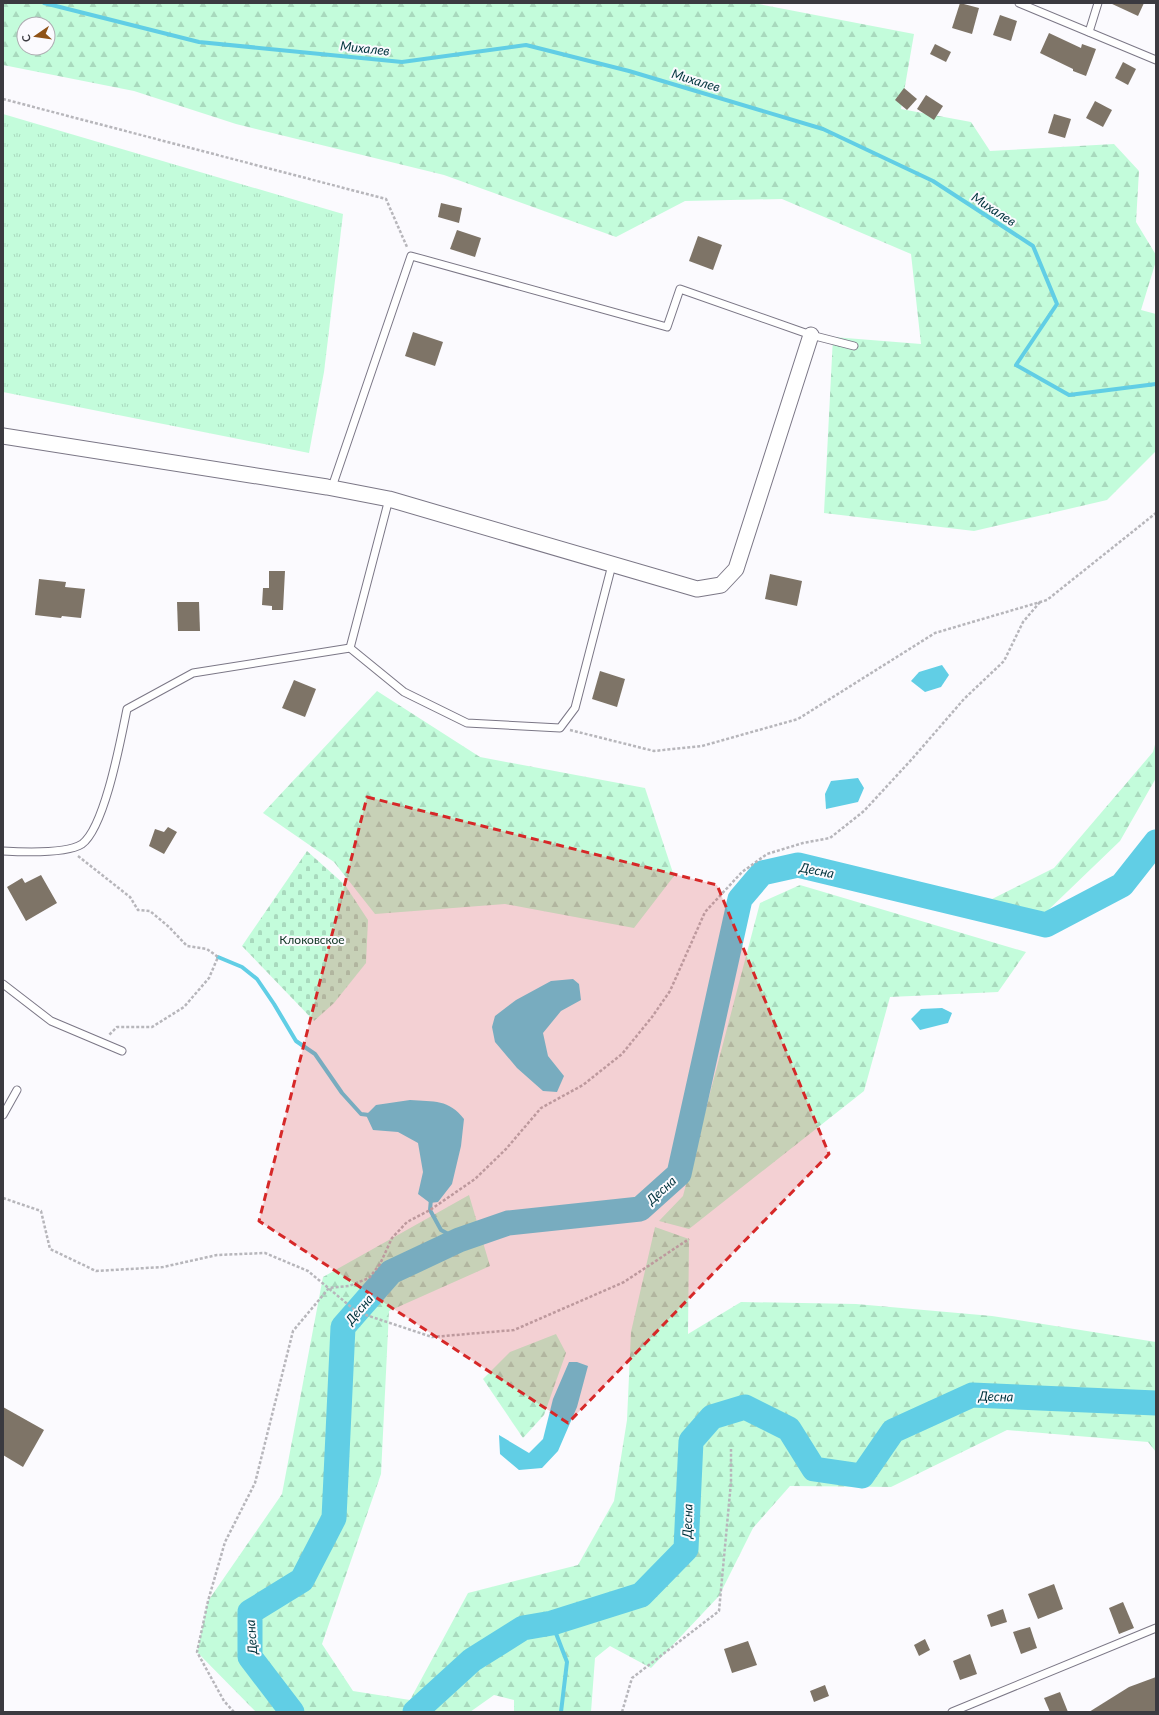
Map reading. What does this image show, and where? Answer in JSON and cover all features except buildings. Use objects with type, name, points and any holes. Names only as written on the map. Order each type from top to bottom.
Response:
[{"type":"street","points":[[3,436],[332,488],[389,499],[697,589],[721,585],[736,569],[811,335]]},
{"type":"lane","points":[[1019,3],[1156,60]]},
{"type":"lane","points":[[1089,32],[1098,3]]},
{"type":"lane","points":[[332,488],[411,256],[667,327],[680,289],[811,335],[854,346]]},
{"type":"lane","points":[[350,648],[389,499]]},
{"type":"lane","points":[[3,851],[33,852],[66,849],[82,844],[93,828],[105,802],[127,709],[193,673],[350,648],[404,692],[467,723],[560,728],[575,708],[612,565]]},
{"type":"lane","points":[[3,984],[51,1021],[122,1051]]},
{"type":"lane","points":[[3,1115],[17,1090]]},
{"type":"lane","points":[[952,1712],[1156,1628]]},
{"type":"path","points":[[3,99],[386,199],[411,256]]},
{"type":"path","points":[[560,728],[654,751],[702,746],[798,719],[935,633],[1047,600],[1156,513]]},
{"type":"path","points":[[234,1712],[224,1702],[197,1652],[208,1601],[225,1542],[255,1483],[293,1331],[328,1288],[349,1286],[369,1278],[380,1264],[392,1238],[408,1222],[430,1210],[475,1179],[506,1149],[541,1108],[583,1085],[622,1054],[652,1017],[670,991],[705,912],[742,872],[767,854],[803,843],[830,838],[864,811],[964,699],[1004,661],[1023,622],[1040,602]]},
{"type":"path","points":[[66,849],[81,857],[130,897],[138,910],[150,911],[168,926],[187,946],[207,949],[218,957],[209,978],[184,1007],[152,1027],[117,1027],[102,1042]]},
{"type":"path","points":[[3,1198],[41,1211],[50,1248],[96,1271],[163,1267],[217,1255],[265,1253],[308,1271],[356,1312],[432,1337],[514,1330],[624,1282],[689,1239]]},
{"type":"path","points":[[622,1712],[632,1678],[719,1611],[731,1482],[731,1449]]},
{"type":"highlighted area","points":[[367,797],[717,885],[829,1154],[568,1423],[259,1221]]},
{"type":"green space","points":[[3,3],[753,3],[914,34],[901,109],[971,122],[990,151],[1114,144],[1139,171],[1136,222],[1156,255],[1156,261],[1141,310],[1156,314],[1156,451],[1107,500],[974,531],[824,513],[833,337],[921,344],[911,254],[782,199],[685,201],[616,237],[444,175],[236,124],[134,91],[3,65]]},
{"type":"green space","points":[[3,114],[343,214],[324,372],[309,453],[3,392]]},
{"type":"green space","points":[[377,691],[480,757],[645,788],[674,876],[634,928],[505,904],[375,914],[334,862],[263,813]]},
{"type":"green space","points":[[1156,741],[1156,778],[1120,841],[1041,917],[992,899],[1054,868],[1153,752]]},
{"type":"green space","name":"Клоковское","points":[[307,851],[345,885],[368,920],[366,963],[334,1003],[314,1021],[242,946]]},
{"type":"green space","points":[[800,885],[1026,952],[998,992],[890,997],[864,1091],[689,1229],[659,1221],[683,1196],[760,903]]},
{"type":"green space","points":[[469,1195],[490,1266],[389,1311],[381,1474],[322,1644],[353,1691],[410,1700],[468,1593],[578,1565],[614,1501],[627,1420],[631,1332],[655,1227],[689,1239],[688,1334],[741,1302],[856,1304],[992,1316],[1156,1342],[1156,1452],[1148,1442],[1007,1430],[891,1487],[790,1486],[753,1528],[719,1596],[651,1668],[610,1646],[595,1658],[591,1712],[514,1712],[514,1700],[494,1695],[470,1712],[256,1712],[197,1652],[208,1601],[282,1494],[323,1277]]},
{"type":"green space","points":[[556,1334],[566,1353],[544,1415],[523,1438],[483,1379],[510,1352]]},
{"type":"water","points":[[942,665],[949,675],[941,687],[925,692],[911,681],[919,672]]},
{"type":"water","points":[[858,778],[864,788],[858,802],[826,809],[825,794],[831,781]]},
{"type":"water","points":[[573,979],[579,984],[581,1000],[561,1011],[543,1033],[548,1056],[564,1076],[557,1092],[543,1091],[517,1068],[495,1042],[492,1027],[495,1016],[516,1000],[551,981]]},
{"type":"water","points":[[942,1008],[952,1013],[948,1023],[920,1030],[911,1019],[921,1009]]},
{"type":"water","points":[[410,1100],[434,1102],[447,1105],[453,1108],[464,1119],[461,1146],[452,1184],[438,1202],[430,1203],[418,1194],[423,1172],[418,1143],[398,1132],[373,1130],[366,1115],[376,1105]]},
{"type":"water","points":[[569,1362],[577,1362],[588,1366],[577,1407],[558,1451],[542,1468],[519,1470],[500,1454],[499,1435],[529,1453],[543,1439],[553,1399]]},
{"type":"waterway","name":"Михалев","points":[[44,3],[199,42],[402,62],[526,45],[629,71],[823,129],[933,181],[1033,246],[1057,304],[1016,365],[1069,395],[1156,384]]},
{"type":"waterway","name":"Десна","points":[[292,1712],[250,1657],[250,1612],[302,1580],[334,1518],[343,1327],[391,1272],[459,1240],[508,1223],[640,1209],[679,1174],[740,899],[762,873],[798,865],[1046,925],[1122,885],[1156,842]]},
{"type":"waterway","points":[[218,957],[242,967],[257,979],[296,1041],[315,1054],[342,1093],[361,1114],[369,1115]]},
{"type":"waterway","points":[[431,1199],[430,1210],[441,1230],[459,1240]]},
{"type":"waterway","name":"Десна","points":[[415,1712],[472,1660],[523,1628],[552,1623],[641,1595],[686,1549],[691,1441],[712,1417],[745,1407],[789,1429],[814,1469],[862,1476],[893,1431],[972,1395],[1156,1403]]},
{"type":"waterway","points":[[552,1623],[567,1662],[561,1712]]}]
